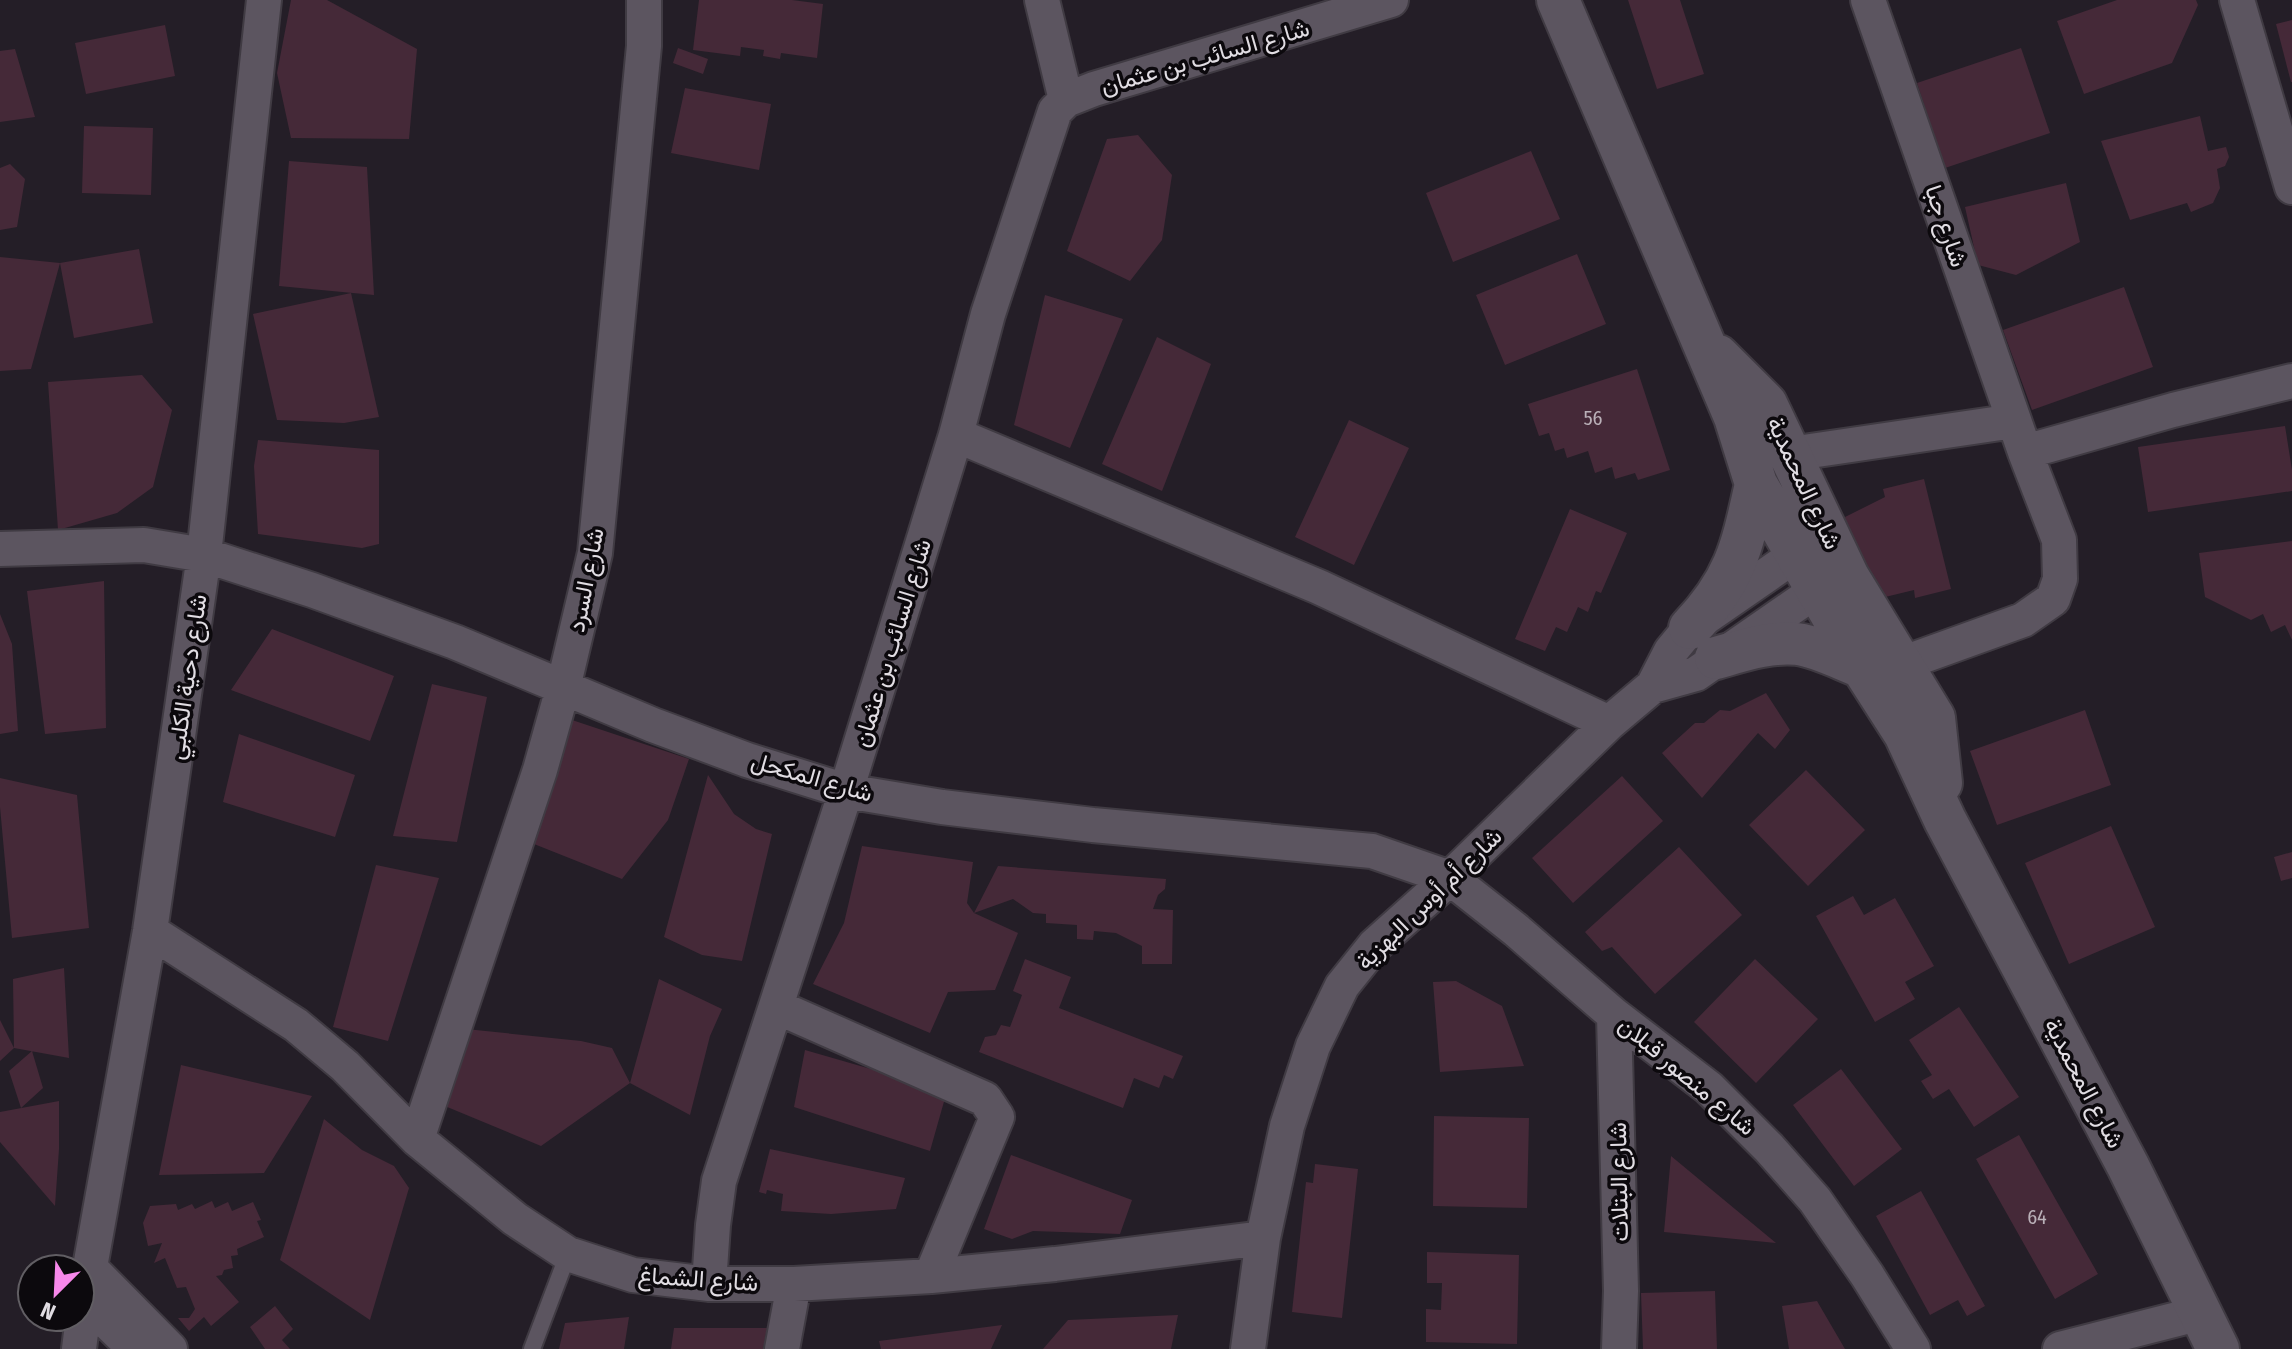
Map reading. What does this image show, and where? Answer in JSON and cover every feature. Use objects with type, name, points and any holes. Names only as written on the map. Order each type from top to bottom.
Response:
[{"type":"street","name":"شارع دحية الكلبي","points":[[95,1253],[150,931],[204,555],[264,0]]},
{"type":"street","name":"شارع السرد","points":[[417,1139],[540,770],[595,553],[644,46],[644,0]]},
{"type":"street","points":[[1042,0],[1066,100]]},
{"type":"street","name":"شارع السائب بن عثمان","points":[[709,1284],[719,1181],[846,791],[956,435],[998,284],[1055,111],[1066,100],[1094,89],[1391,0]]},
{"type":"street","name":"شارع المحمدية","points":[[1558,0],[1735,417],[1756,484],[1814,547]]},
{"type":"street","name":"شارع جبا","points":[[1868,0],[2019,437],[2059,540],[2060,579],[2053,599],[2023,620],[1881,665]]},
{"type":"street","points":[[2237,0],[2292,187]]},
{"type":"street","name":"شارع المحمدية","points":[[1701,340],[1766,404],[1790,454],[1814,547],[1832,583],[1881,665],[1934,718],[1945,820],[2128,1166],[2210,1331]]},
{"type":"street","points":[[1790,454],[2019,437],[2173,410],[2292,381]]},
{"type":"street","points":[[956,435],[1319,587],[1609,723]]},
{"type":"street","points":[[1756,484],[1740,551],[1731,574],[1713,604],[1703,643],[1798,644],[1881,665]]},
{"type":"street","name":"شارع المكحل","points":[[0,549],[144,545],[204,555],[455,642],[734,755],[846,791],[942,807],[1093,825],[1372,851],[1450,878]]},
{"type":"street","name":"شارع أم أوس البهزية","points":[[1248,1349],[1263,1238],[1287,1126],[1313,1046],[1342,986],[1374,946],[1450,878],[1609,723],[1653,686],[1696,674],[1703,643],[1814,547]]},
{"type":"street","name":"شارع أم أوس البهزية","points":[[1703,643],[1832,583]]},
{"type":"street","name":"شارع منصور قبلان","points":[[1450,878],[1516,930],[1614,1015],[1709,1088],[1769,1148],[1815,1200],[1913,1349]]},
{"type":"street","name":"شارع الشماغ","points":[[150,931],[296,1025],[345,1066],[417,1139],[515,1219],[568,1254],[633,1275],[709,1284],[794,1284],[931,1276],[1263,1238]]},
{"type":"street","points":[[777,1007],[985,1099],[997,1117],[931,1276]]},
{"type":"street","name":"شارع البتلات","points":[[1614,1015],[1621,1291],[1619,1349]]},
{"type":"street","points":[[782,1349],[794,1284]]},
{"type":"street","points":[[96,1291],[170,1349]]},
{"type":"street","points":[[96,1296],[135,1349]]},
{"type":"street","points":[[2060,1349],[2210,1331]]},
{"type":"lane","points":[[532,1349],[568,1254]]},
{"type":"building","points":[[291,0],[327,0],[417,49],[409,139],[291,138],[277,73]]},
{"type":"building","points":[[699,0],[792,0],[823,4],[817,58],[781,53],[780,59],[763,56],[764,50],[741,47],[740,56],[693,50]]},
{"type":"building","points":[[1628,0],[1680,0],[1704,74],[1657,89]]},
{"type":"building","points":[[2117,0],[2196,0],[2198,5],[2172,63],[2084,94],[2057,21]]},
{"type":"building","points":[[2292,20],[2292,82],[2291,82],[2276,24]]},
{"type":"building","points":[[165,25],[175,76],[86,94],[75,43]]},
{"type":"building","points":[[678,48],[708,59],[703,74],[673,63]]},
{"type":"building","points":[[2021,48],[2050,133],[1945,168],[1917,83]]},
{"type":"building","points":[[15,49],[35,117],[0,122],[0,51]]},
{"type":"building","points":[[685,88],[771,104],[759,170],[671,153]]},
{"type":"building","points":[[2200,116],[2208,151],[2226,147],[2229,157],[2225,166],[2217,169],[2220,188],[2213,203],[2191,212],[2187,203],[2130,220],[2101,141]]},
{"type":"building","points":[[84,126],[153,128],[151,195],[82,193]]},
{"type":"building","points":[[1138,135],[1172,175],[1162,240],[1130,281],[1067,251],[1107,139]]},
{"type":"building","points":[[1531,151],[1560,219],[1453,262],[1426,193]]},
{"type":"building","points":[[289,161],[367,167],[374,295],[279,286]]},
{"type":"building","points":[[10,164],[25,179],[17,227],[0,230],[0,168]]},
{"type":"building","points":[[2066,183],[2080,242],[2016,275],[1978,265],[1965,207]]},
{"type":"building","points":[[139,249],[153,323],[74,338],[60,263]]},
{"type":"building","points":[[1577,254],[1606,324],[1505,365],[1476,295]]},
{"type":"building","points":[[0,257],[60,263],[31,369],[0,371]]},
{"type":"building","points":[[2124,287],[2153,367],[2032,410],[2003,330]]},
{"type":"building","points":[[351,293],[379,417],[344,423],[277,420],[253,314]]},
{"type":"building","points":[[1045,295],[1123,319],[1070,448],[1014,425]]},
{"type":"building","points":[[1157,337],[1211,364],[1162,491],[1102,464]]},
{"type":"building","points":[[1637,369],[1670,470],[1638,480],[1635,473],[1615,479],[1612,467],[1595,473],[1588,451],[1567,458],[1564,448],[1555,451],[1549,433],[1539,436],[1528,404]]},
{"type":"building","points":[[142,375],[172,410],[153,487],[117,513],[58,530],[48,382]]},
{"type":"building","points":[[1349,420],[1409,448],[1354,565],[1295,537]]},
{"type":"building","points":[[2285,426],[2292,491],[2148,512],[2138,447]]},
{"type":"building","points":[[258,440],[379,450],[379,544],[362,548],[258,534],[254,466]]},
{"type":"building","points":[[1924,479],[1951,589],[1915,598],[1914,590],[1877,599],[1852,560],[1845,517],[1885,497],[1883,489]]},
{"type":"building","points":[[1570,509],[1627,533],[1601,593],[1596,591],[1588,612],[1578,607],[1567,632],[1556,627],[1545,651],[1515,639]]},
{"type":"building","points":[[2292,541],[2292,640],[2285,625],[2271,632],[2263,614],[2251,620],[2205,597],[2199,553]]},
{"type":"building","points":[[104,581],[106,728],[45,734],[27,591]]},
{"type":"building","points":[[0,614],[12,644],[18,731],[0,734]]},
{"type":"building","points":[[272,629],[394,676],[370,741],[231,690]]},
{"type":"building","points":[[432,684],[487,697],[457,842],[393,836]]},
{"type":"building","points":[[1766,693],[1790,730],[1775,749],[1758,733],[1702,798],[1662,753],[1695,723],[1704,723],[1720,710],[1730,711]]},
{"type":"building","points":[[2085,710],[2111,785],[1997,825],[1970,751]]},
{"type":"building","points":[[563,717],[689,759],[668,820],[622,879],[534,844],[549,748]]},
{"type":"building","points":[[239,734],[355,775],[335,837],[223,802]]},
{"type":"building","points":[[1806,770],[1865,830],[1808,886],[1749,825]]},
{"type":"building","points":[[708,775],[734,814],[756,829],[772,834],[742,961],[702,955],[664,937]]},
{"type":"building","points":[[1622,776],[1663,821],[1573,903],[1532,858]]},
{"type":"building","points":[[0,778],[77,795],[89,928],[12,938]]},
{"type":"building","points":[[2111,826],[2155,927],[2069,964],[2025,863]]},
{"type":"building","points":[[862,846],[973,862],[967,903],[974,913],[1018,933],[995,990],[948,992],[930,1033],[813,984],[844,923]]},
{"type":"building","points":[[1679,847],[1742,915],[1655,994],[1612,947],[1602,951],[1585,932]]},
{"type":"building","points":[[2292,852],[2292,878],[2281,881],[2274,857]]},
{"type":"building","points":[[376,865],[439,878],[388,1041],[333,1027]]},
{"type":"building","points":[[998,866],[1166,879],[1165,889],[1158,895],[1153,909],[1173,910],[1172,964],[1142,964],[1142,946],[1116,933],[1094,931],[1093,940],[1077,939],[1077,925],[1046,923],[1046,914],[1033,913],[1013,899],[974,913]]},
{"type":"building","points":[[1853,896],[1864,915],[1895,898],[1934,966],[1905,982],[1915,999],[1875,1022],[1816,916]]},
{"type":"building","points":[[1025,959],[1071,977],[1059,1008],[1183,1056],[1173,1079],[1164,1075],[1159,1088],[1134,1078],[1123,1108],[979,1052],[985,1037],[996,1035],[1001,1025],[1010,1027],[1022,995],[1013,991]]},
{"type":"building","points":[[1755,959],[1818,1019],[1756,1083],[1694,1022]]},
{"type":"building","points":[[64,968],[69,1058],[14,1048],[13,979]]},
{"type":"building","points":[[659,979],[722,1009],[710,1036],[690,1115],[630,1083]]},
{"type":"building","points":[[1456,981],[1502,1006],[1524,1066],[1440,1072],[1433,982]]},
{"type":"building","points":[[1959,1007],[2019,1097],[1974,1127],[1949,1089],[1933,1099],[1921,1081],[1932,1075],[1909,1040]]},
{"type":"building","points":[[0,1020],[14,1048],[0,1061]]},
{"type":"building","points":[[466,1029],[581,1041],[612,1048],[630,1083],[541,1146],[440,1104]]},
{"type":"building","points":[[805,1050],[947,1091],[930,1151],[794,1107]]},
{"type":"building","points":[[32,1051],[43,1088],[21,1108],[9,1071]]},
{"type":"building","points":[[181,1065],[312,1096],[264,1173],[159,1175]]},
{"type":"building","points":[[1841,1069],[1902,1149],[1854,1186],[1793,1105]]},
{"type":"building","points":[[59,1101],[55,1206],[0,1142],[0,1112]]},
{"type":"building","points":[[1434,1116],[1529,1118],[1527,1208],[1433,1206]]},
{"type":"building","points":[[324,1119],[362,1150],[394,1166],[409,1188],[370,1320],[280,1260]]},
{"type":"building","points":[[2019,1135],[2098,1274],[2055,1299],[1976,1159]]},
{"type":"building","points":[[770,1149],[905,1178],[896,1209],[831,1214],[781,1211],[783,1194],[767,1190],[766,1194],[759,1192]]},
{"type":"building","points":[[1011,1155],[1132,1200],[1120,1234],[1033,1231],[1012,1239],[984,1229]]},
{"type":"building","points":[[1671,1156],[1776,1243],[1664,1232]]},
{"type":"building","points":[[1315,1164],[1358,1169],[1342,1318],[1292,1312],[1306,1182],[1313,1183]]},
{"type":"building","points":[[1921,1191],[1985,1306],[1967,1316],[1958,1300],[1930,1315],[1876,1216]]},
{"type":"building","points":[[212,1201],[215,1208],[228,1202],[232,1211],[253,1202],[264,1237],[237,1249],[238,1255],[231,1256],[233,1268],[216,1276],[239,1302],[211,1326],[204,1317],[189,1331],[178,1318],[189,1318],[195,1309],[186,1287],[177,1288],[165,1258],[154,1263],[162,1243],[148,1246],[143,1223],[150,1206],[176,1204],[178,1210],[192,1204],[195,1209]]},
{"type":"building","points":[[1427,1252],[1519,1255],[1517,1344],[1426,1342],[1426,1309],[1441,1310],[1442,1283],[1427,1283]]},
{"type":"building","points":[[1715,1291],[1717,1349],[1643,1349],[1641,1293]]},
{"type":"building","points":[[1817,1301],[1845,1349],[1789,1349],[1782,1306]]},
{"type":"building","points":[[275,1306],[293,1329],[282,1340],[290,1349],[265,1349],[250,1327]]},
{"type":"building","points":[[1178,1315],[1171,1349],[1043,1349],[1068,1320]]},
{"type":"building","points":[[629,1317],[624,1349],[559,1349],[565,1323]]},
{"type":"building","points":[[1002,1325],[991,1349],[881,1349],[879,1341]]},
{"type":"building","points":[[674,1328],[767,1328],[763,1349],[671,1349]]}]
